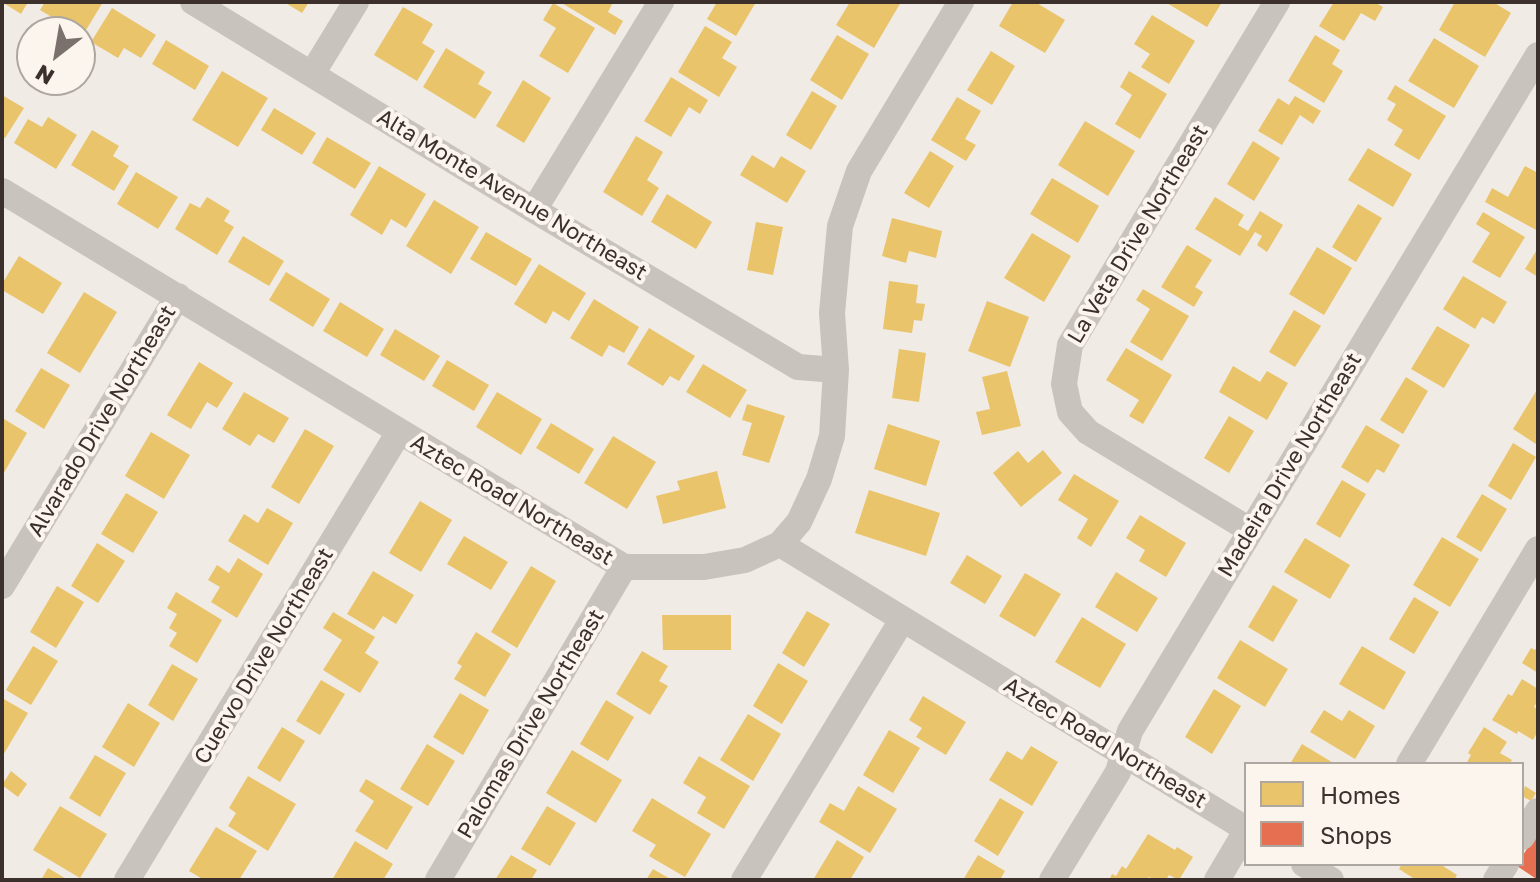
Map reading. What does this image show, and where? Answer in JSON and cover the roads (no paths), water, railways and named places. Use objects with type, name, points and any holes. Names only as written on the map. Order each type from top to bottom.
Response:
[{"type":"street","name":"Alta Monte Avenue Northeast","points":[[193,2],[798,367],[836,370]]},
{"type":"street","points":[[312,74],[356,2]]},
{"type":"street","points":[[534,210],[661,2]]},
{"type":"street","points":[[780,544],[799,522],[819,479],[832,436],[836,370],[832,313],[840,226],[859,171],[961,2]]},
{"type":"street","name":"La Veta Drive Northeast","points":[[1250,530],[1088,432],[1070,412],[1064,384],[1070,345],[1277,2]]},
{"type":"street","name":"Madeira Drive Northeast","points":[[1052,880],[1118,772],[1130,731],[1538,55]]},
{"type":"street","name":"Aztec Road Northeast","points":[[2,191],[624,567],[704,567],[745,560],[780,544],[1244,829]]},
{"type":"street","name":"Alvarado Drive Northeast","points":[[2,586],[178,296]]},
{"type":"street","name":"Cuervo Drive Northeast","points":[[127,880],[399,432]]},
{"type":"street","points":[[1410,762],[1538,549]]},
{"type":"street","name":"Palomas Drive Northeast","points":[[438,880],[624,567]]},
{"type":"street","points":[[744,880],[902,620]]},
{"type":"street","points":[[1524,834],[1538,811]]},
{"type":"street","points":[[1217,880],[1244,833]]},
{"type":"street","points":[[1307,866],[1331,880]]}]
